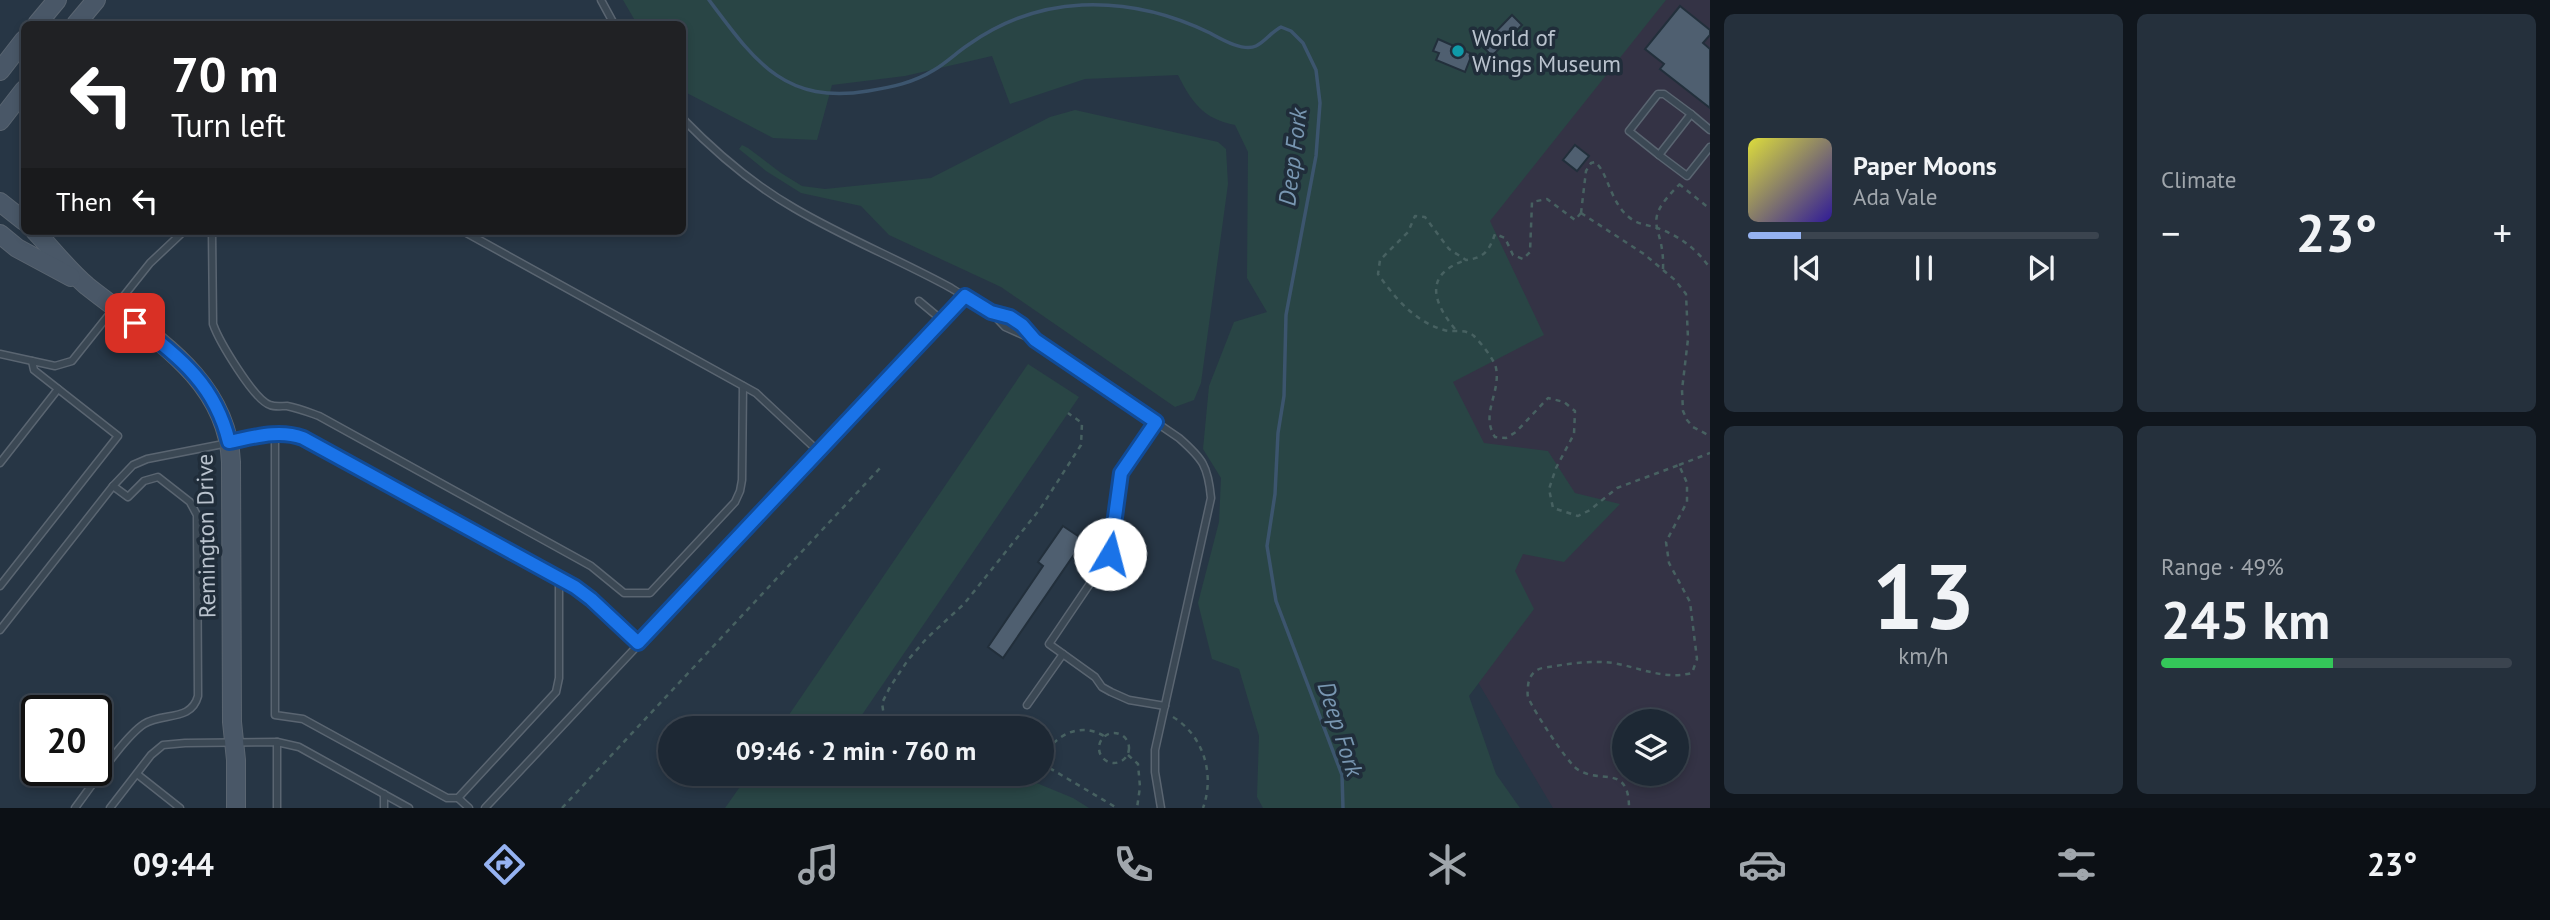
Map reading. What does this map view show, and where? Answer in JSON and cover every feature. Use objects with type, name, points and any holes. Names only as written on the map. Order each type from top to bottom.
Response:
[{"type":"street","points":[[40,21],[57,0]]},
{"type":"street","points":[[78,21],[96,0]]},
{"type":"street","points":[[0,71],[21,44]]},
{"type":"street","points":[[0,121],[21,94]]},
{"type":"street","points":[[0,202],[21,219]]},
{"type":"street","name":"Remington Drive","points":[[0,234],[17,248],[84,283]]},
{"type":"street","name":"Remington Drive","points":[[39,235],[84,283],[182,361],[201,381],[219,410],[229,442],[236,808]]},
{"type":"lane","points":[[601,0],[612,21]]},
{"type":"lane","points":[[1710,130],[1664,94],[1658,94],[1629,131],[1687,176],[1710,147]]},
{"type":"lane","points":[[1659,155],[1691,114]]},
{"type":"lane","points":[[686,122],[723,158],[773,195],[817,221],[965,296],[991,312],[1005,327],[1035,340],[1156,422],[1196,453],[1208,472],[1211,498],[1155,750],[1154,772],[1161,808]]},
{"type":"lane","points":[[0,354],[55,366],[68,364],[76,358],[156,256],[180,235]]},
{"type":"lane","points":[[212,235],[213,324],[218,337],[261,400],[271,406],[303,410],[319,416],[591,566],[624,593],[650,593],[735,502],[742,480],[743,386]]},
{"type":"lane","points":[[470,235],[760,396],[818,451]]},
{"type":"lane","points":[[485,808],[965,296]]},
{"type":"lane","points":[[919,301],[943,321]]},
{"type":"lane","points":[[991,312],[1010,317],[1022,325],[1035,340]]},
{"type":"lane","points":[[0,586],[118,436],[34,370],[32,361]]},
{"type":"lane","points":[[0,463],[58,389]]},
{"type":"lane","points":[[1156,422],[1121,473],[1110,554],[1049,644],[1096,677],[1102,687],[1129,700],[1164,710]]},
{"type":"lane","points":[[275,434],[275,715],[303,719],[447,798],[458,797],[556,692],[559,678],[559,579]]},
{"type":"lane","points":[[0,630],[113,486],[133,465],[147,459],[229,442],[286,434],[303,438],[586,595],[638,643]]},
{"type":"lane","points":[[75,808],[137,729],[159,718],[187,713],[195,705],[198,696],[199,543],[196,511],[190,502],[158,477],[144,481],[128,497],[113,486]]},
{"type":"lane","points":[[1027,705],[1063,654]]},
{"type":"lane","points":[[277,742],[277,808]]},
{"type":"lane","points":[[110,808],[157,749],[163,746],[172,743],[277,742],[299,747],[409,808]]},
{"type":"lane","points":[[137,774],[180,808]]},
{"type":"lane","points":[[384,794],[384,808]]},
{"type":"lane","points":[[458,797],[469,808]]},
{"type":"path","points":[[1455,329],[1438,303],[1436,284],[1443,272],[1456,263],[1481,258],[1490,248],[1495,234],[1505,238],[1513,255],[1523,259],[1530,252],[1532,202],[1547,199],[1575,220],[1581,214],[1586,171],[1591,163],[1595,162],[1600,166],[1608,188],[1620,208],[1634,221],[1656,227],[1683,240],[1710,268]]},
{"type":"path","points":[[1663,270],[1656,227],[1660,205],[1687,176]]},
{"type":"path","points":[[1679,184],[1710,209]]},
{"type":"path","points":[[1581,214],[1644,254],[1686,294],[1688,339],[1682,411],[1693,427],[1710,436]]},
{"type":"path","points":[[1466,260],[1449,248],[1425,217],[1415,216],[1408,232],[1380,260],[1377,274],[1419,318],[1444,330],[1455,329],[1472,334],[1496,367],[1495,392],[1489,415],[1489,427],[1496,437],[1506,438],[1516,432],[1548,398],[1564,402],[1575,411],[1574,434],[1556,468],[1549,489],[1552,508],[1578,516],[1590,510],[1617,488],[1710,453]]},
{"type":"path","points":[[884,716],[882,703],[908,660],[927,638],[964,604],[1040,509],[1081,445],[1082,423],[1068,413]]},
{"type":"path","points":[[1629,808],[1629,792],[1620,780],[1577,769],[1565,754],[1527,695],[1528,680],[1538,669],[1571,663],[1611,663],[1674,677],[1692,673],[1697,659],[1690,602],[1669,563],[1666,542],[1687,502],[1687,483],[1679,465]]},
{"type":"path","points":[[562,808],[881,467]]},
{"type":"path","points":[[1164,710],[1184,726],[1203,755],[1210,775],[1209,792],[1203,808]]},
{"type":"path","points":[[1054,741],[1067,733],[1088,729],[1104,736]]},
{"type":"path","points":[[1112,732],[1125,737],[1129,745],[1128,755],[1121,762],[1106,761],[1098,749],[1104,736],[1112,732]]},
{"type":"path","points":[[1128,755],[1138,764],[1138,808]]},
{"type":"path","points":[[1054,769],[1117,808]]},
{"type":"shaded area","points":[[1608,0],[1710,0],[1710,808],[1553,808],[1318,414]]},
{"type":"green space","points":[[623,0],[1666,0],[1490,221],[1544,335],[1453,382],[1484,443],[1548,451],[1575,493],[1620,504],[1564,562],[1523,554],[1515,571],[1534,609],[1469,696],[1496,774],[1520,808],[1263,808],[1257,797],[1259,736],[1239,669],[1212,659],[1198,603],[1219,522],[1221,478],[1203,449],[1209,386],[1234,322],[1267,312],[1247,278],[1248,152],[1235,125],[1215,119],[1200,108],[1188,94],[1178,75],[1085,79],[1010,104],[992,56],[905,76],[832,85],[817,140],[773,138],[686,93],[686,21],[635,21]]},
{"type":"green space","points":[[1075,110],[1218,142],[1226,149],[1228,184],[1201,383],[1194,400],[1175,407],[1001,287],[889,235],[861,206],[801,193],[766,171],[739,149],[742,145],[748,148],[802,186],[825,189],[931,178],[1050,117]]},
{"type":"green space","points":[[1028,364],[1079,397],[861,716],[788,716]]},
{"type":"green space","points":[[741,786],[1044,786],[1089,808],[725,808]]},
{"type":"building","points":[[1680,6],[1710,30],[1710,35],[1703,43],[1710,49],[1710,108],[1660,69],[1664,64],[1645,49]]},
{"type":"building","points":[[1512,15],[1522,25],[1492,56],[1482,46]]},
{"type":"building","points":[[1438,39],[1472,54],[1465,72],[1436,60],[1439,53],[1433,51]]},
{"type":"building","points":[[1575,145],[1589,156],[1577,171],[1563,160]]},
{"type":"building","points":[[1063,526],[1084,540],[1003,658],[988,647],[1043,566],[1038,562]]},
{"type":"waterway","name":"Deep Fork","points":[[709,0],[741,42],[774,73],[793,84],[814,91],[839,94],[868,91],[910,81],[934,70],[981,36],[1008,22],[1036,12],[1066,6],[1099,5],[1148,11],[1180,20],[1232,44],[1245,47],[1259,44],[1281,27],[1291,31],[1303,43],[1316,70],[1320,103],[1316,156],[1286,315],[1284,396],[1267,546],[1276,601],[1342,775],[1343,808]]},
{"type":"place","name":"World of Wings Museum","points":[[1458,51]]},
{"type":"route","points":[[135,323],[182,361],[201,381],[219,410],[229,442],[275,434],[303,438],[575,587],[638,643],[965,296],[991,312],[1010,317],[1022,325],[1035,340],[1156,422],[1121,473],[1110,554]]}]
